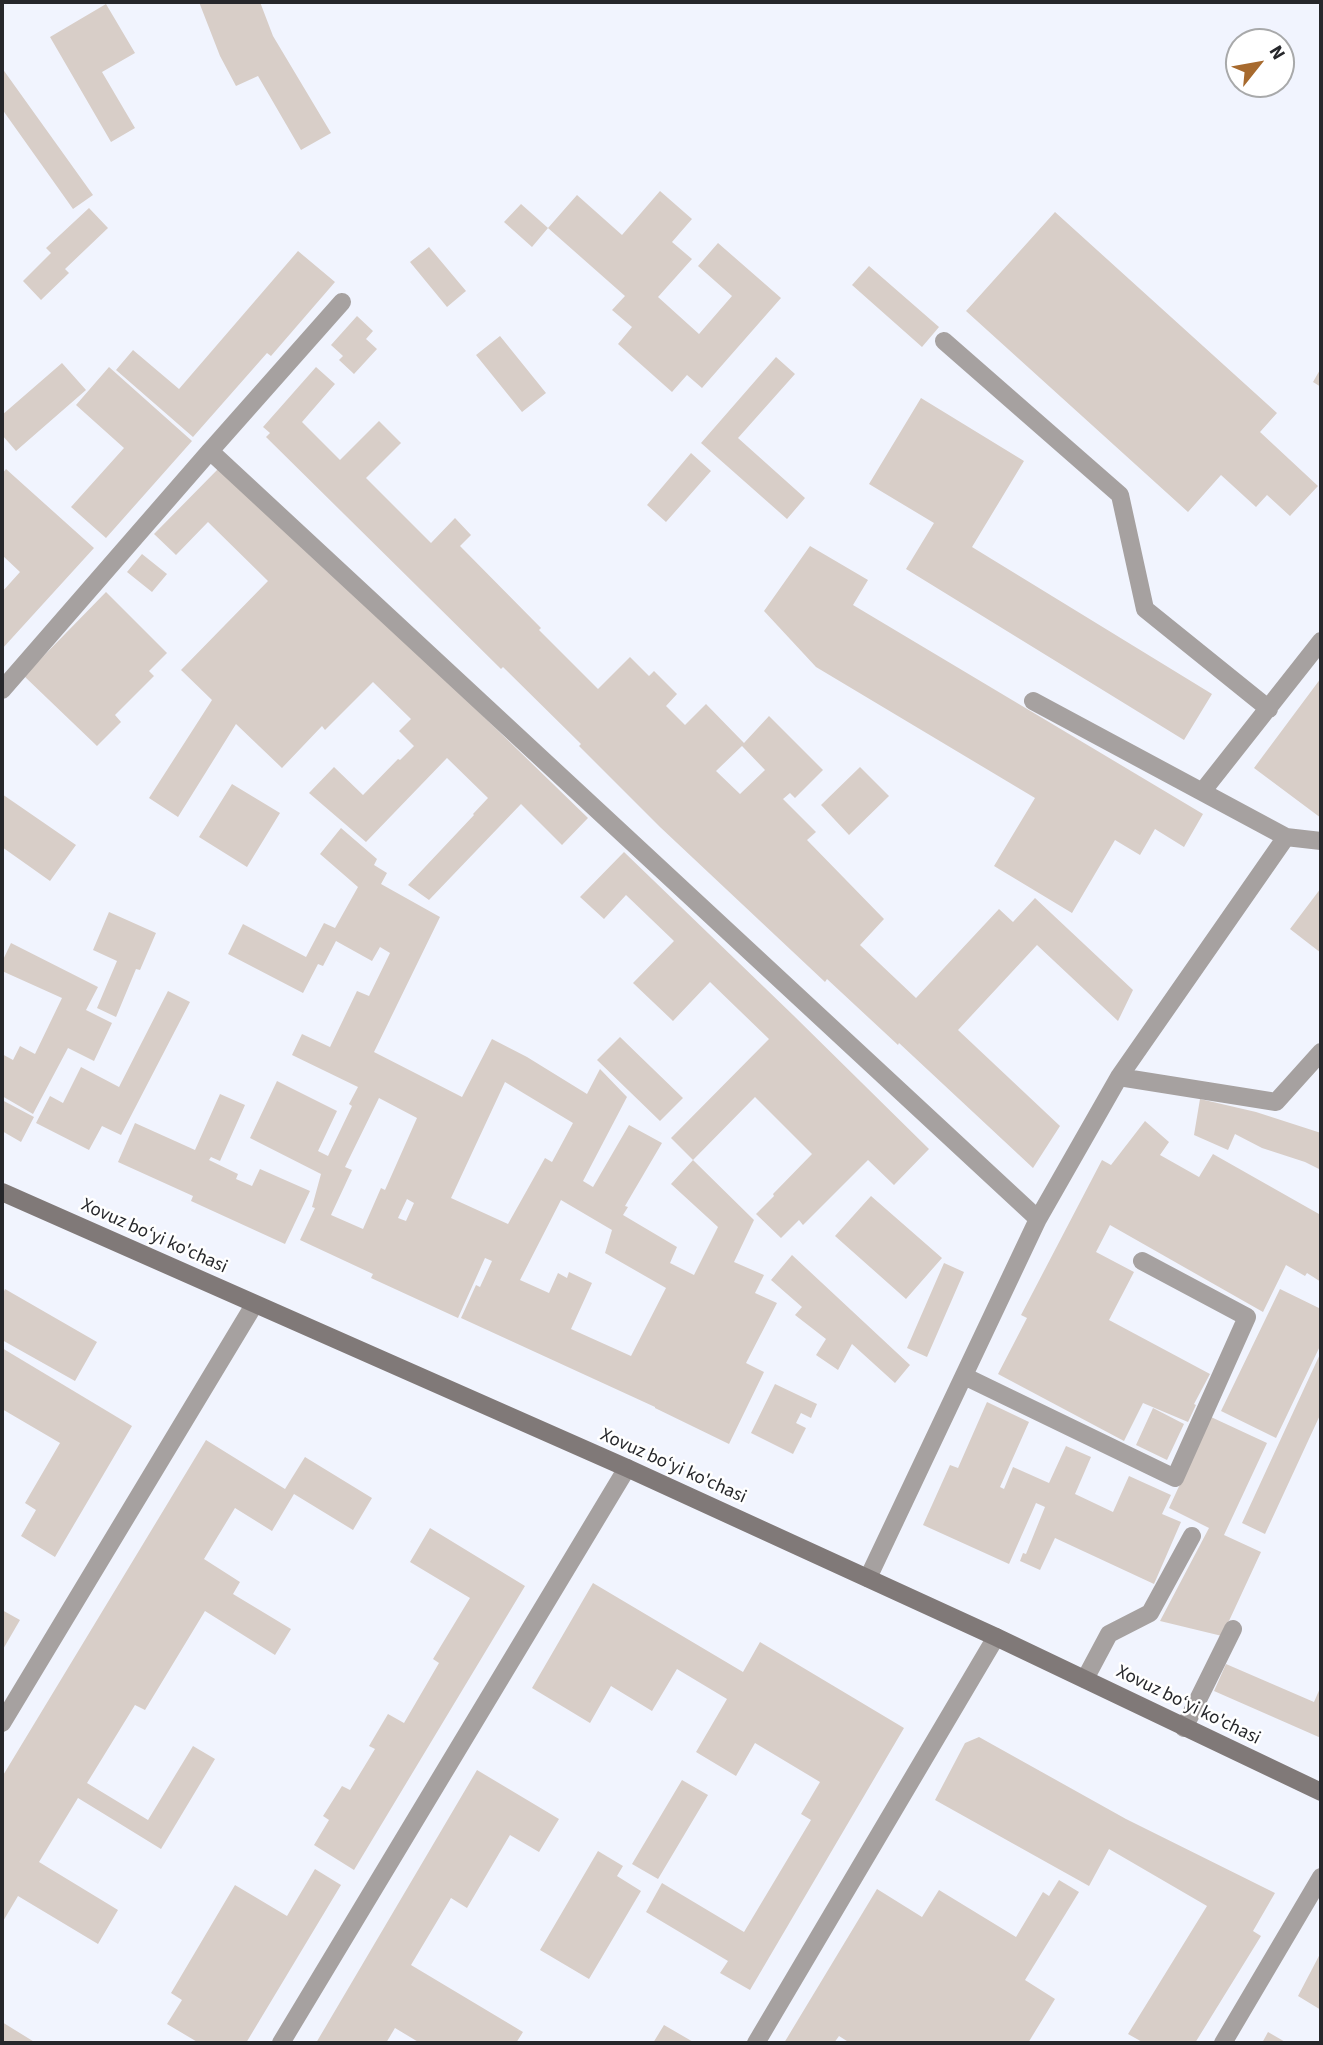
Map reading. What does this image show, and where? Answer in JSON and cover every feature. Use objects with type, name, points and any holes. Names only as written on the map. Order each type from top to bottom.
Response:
[{"type":"main road","name":"Xovuz bo‘yi ko'chasi","points":[[2,1192],[627,1468],[996,1637],[1321,1792]]},
{"type":"street","points":[[2,690],[342,302]]},
{"type":"street","points":[[944,341],[1120,495],[1145,609],[1269,709]]},
{"type":"street","points":[[209,451],[1038,1219]]},
{"type":"street","points":[[1202,792],[1321,641]]},
{"type":"street","points":[[1033,701],[1286,837],[1321,841]]},
{"type":"street","points":[[868,1578],[1038,1219],[1119,1077],[1286,837]]},
{"type":"street","points":[[1119,1077],[1276,1102],[1321,1052]]},
{"type":"street","points":[[964,1376],[1175,1478],[1247,1317],[1142,1261]]},
{"type":"street","points":[[2,1723],[254,1305]]},
{"type":"street","points":[[282,2043],[627,1468]]},
{"type":"street","points":[[1085,1679],[1109,1634],[1150,1613],[1192,1536]]},
{"type":"street","points":[[1184,1728],[1233,1629]]},
{"type":"street","points":[[756,2043],[996,1637]]},
{"type":"street","points":[[1223,2043],[1321,1877]]},
{"type":"building","points":[[199,2],[260,2],[273,36],[331,133],[301,150],[258,76],[236,86],[220,56]]},
{"type":"building","points":[[106,4],[135,53],[102,72],[135,128],[111,142],[50,37]]},
{"type":"building","points":[[2,68],[93,195],[73,209],[2,109]]},
{"type":"building","points":[[660,191],[692,219],[672,242],[692,259],[658,297],[699,334],[732,296],[698,266],[718,243],[781,298],[702,388],[687,375],[672,392],[618,344],[632,327],[612,310],[625,296],[548,228],[577,195],[622,235]]},
{"type":"building","points":[[521,204],[548,228],[532,247],[504,222]]},
{"type":"building","points":[[89,208],[108,228],[65,269],[69,273],[41,300],[23,281],[51,253],[46,248]]},
{"type":"building","points":[[1055,212],[1277,413],[1260,432],[1318,486],[1290,516],[1267,495],[1256,507],[1221,475],[1188,512],[966,311]]},
{"type":"building","points":[[429,247],[466,291],[447,307],[410,262]]},
{"type":"building","points":[[298,251],[335,282],[271,356],[267,353],[193,437],[116,370],[133,350],[179,389]]},
{"type":"building","points":[[869,266],[939,327],[922,347],[852,285]]},
{"type":"building","points":[[357,316],[373,331],[366,339],[377,349],[354,374],[339,360],[343,356],[331,345]]},
{"type":"building","points":[[500,336],[546,393],[522,412],[476,355]]},
{"type":"building","points":[[776,357],[795,374],[738,438],[805,498],[787,519],[701,443]]},
{"type":"building","points":[[62,363],[86,390],[16,451],[2,435],[2,415]]},
{"type":"building","points":[[109,367],[192,441],[106,538],[71,507],[124,448],[76,405]]},
{"type":"building","points":[[316,367],[335,384],[302,422],[340,460],[379,421],[401,443],[366,478],[431,543],[455,518],[471,535],[460,546],[598,689],[630,657],[649,676],[654,671],[677,694],[666,706],[685,725],[706,704],[744,743],[769,716],[823,770],[795,798],[790,793],[783,799],[816,832],[807,840],[884,919],[860,945],[916,998],[999,909],[1013,922],[1035,898],[1133,990],[1118,1021],[1037,945],[958,1030],[1060,1126],[1033,1168],[899,1043],[898,1045],[827,979],[825,982],[660,827],[579,746],[581,744],[503,667],[501,669],[266,437],[270,433],[263,427]],"holes":[[[742,746],[765,770],[740,794],[716,771]]]},
{"type":"building","points":[[1321,368],[1321,387],[1313,382]]},
{"type":"building","points":[[921,398],[1024,461],[972,547],[1212,694],[1184,740],[906,569],[934,523],[869,484]]},
{"type":"building","points":[[691,453],[711,471],[666,522],[647,505]]},
{"type":"building","points":[[220,467],[305,543],[588,818],[562,845],[521,804],[429,900],[408,885],[488,798],[447,758],[366,842],[309,793],[334,767],[363,795],[414,746],[399,731],[411,719],[373,682],[325,730],[322,726],[282,768],[236,724],[178,817],[149,798],[212,700],[181,670],[268,581],[208,522],[176,555],[154,534]]},
{"type":"building","points":[[6,469],[94,548],[2,649],[2,592],[20,572],[2,555],[2,474]]},
{"type":"building","points":[[810,546],[868,580],[853,605],[1203,814],[1184,847],[1155,829],[1140,855],[1115,840],[1072,913],[994,866],[1035,798],[816,667],[764,611]]},
{"type":"building","points":[[142,554],[167,574],[152,592],[127,572]]},
{"type":"building","points":[[106,592],[167,653],[149,671],[154,676],[115,715],[121,722],[97,746],[24,676]]},
{"type":"building","points":[[1321,678],[1321,818],[1254,768]]},
{"type":"building","points":[[860,767],[889,796],[849,835],[821,805]]},
{"type":"building","points":[[232,784],[280,813],[247,867],[199,837]]},
{"type":"building","points":[[2,794],[76,845],[50,881],[2,847]]},
{"type":"building","points":[[341,828],[377,859],[374,865],[387,873],[381,884],[440,917],[374,1052],[462,1097],[492,1039],[587,1094],[600,1069],[627,1097],[583,1181],[593,1187],[629,1125],[662,1143],[625,1206],[628,1207],[623,1215],[677,1247],[670,1263],[694,1275],[718,1227],[671,1184],[693,1160],[754,1220],[734,1262],[764,1275],[755,1293],[777,1303],[746,1363],[764,1372],[729,1444],[461,1318],[476,1285],[480,1287],[492,1261],[485,1258],[458,1318],[371,1278],[373,1274],[300,1240],[315,1208],[312,1207],[321,1174],[250,1138],[277,1081],[337,1111],[318,1151],[328,1156],[358,1087],[292,1055],[302,1034],[330,1047],[357,991],[369,996],[390,953],[380,947],[372,961],[336,941],[323,966],[318,964],[303,993],[228,954],[243,924],[306,957],[324,923],[335,928],[358,887],[320,854]],"holes":[[[505,1082],[573,1123],[552,1162],[545,1158],[508,1224],[451,1198]],[[379,1098],[417,1118],[385,1190],[381,1188],[363,1229],[331,1215],[352,1170],[345,1167]],[[407,1199],[414,1203],[406,1221],[398,1218]],[[561,1200],[612,1230],[605,1253],[666,1288],[631,1356],[571,1329],[592,1283],[569,1272],[567,1278],[558,1273],[549,1293],[520,1280]]]},
{"type":"building","points":[[624,852],[929,1149],[894,1185],[868,1160],[803,1225],[799,1220],[781,1238],[756,1214],[812,1154],[755,1097],[693,1160],[671,1138],[769,1039],[710,982],[673,1021],[633,983],[674,941],[626,895],[604,919],[580,897]]},
{"type":"building","points":[[1321,888],[1321,953],[1290,929]]},
{"type":"building","points":[[109,912],[156,933],[140,970],[136,969],[116,1017],[97,1008],[117,961],[93,950]]},
{"type":"building","points":[[11,943],[98,987],[86,1010],[112,1023],[94,1061],[68,1048],[33,1114],[2,1096],[2,1054],[13,1060],[20,1046],[35,1054],[62,998],[2,971],[2,962]]},
{"type":"building","points":[[168,991],[190,1002],[121,1135],[102,1126],[89,1150],[36,1123],[50,1096],[63,1103],[81,1067],[119,1087]]},
{"type":"building","points":[[620,1037],[683,1098],[660,1121],[597,1060]]},
{"type":"building","points":[[220,1094],[245,1105],[220,1161],[211,1157],[209,1160],[238,1174],[236,1179],[252,1186],[260,1169],[310,1191],[285,1244],[191,1201],[193,1196],[118,1162],[135,1123],[195,1150]]},
{"type":"building","points":[[1200,1099],[1256,1112],[1321,1133],[1321,1170],[1262,1148],[1235,1134],[1228,1150],[1194,1135]]},
{"type":"building","points":[[2,1100],[34,1117],[21,1142],[2,1131]]},
{"type":"building","points":[[1145,1121],[1169,1142],[1160,1155],[1199,1177],[1213,1154],[1319,1214],[1321,1210],[1321,1282],[1286,1265],[1263,1312],[1110,1225],[1096,1252],[1134,1272],[1109,1320],[1210,1374],[1188,1422],[1143,1403],[1124,1441],[998,1374],[1027,1318],[1021,1315],[1102,1160],[1111,1165]]},
{"type":"building","points":[[871,1196],[942,1258],[906,1299],[835,1236]]},
{"type":"building","points":[[792,1255],[910,1365],[895,1383],[852,1344],[838,1370],[816,1355],[826,1339],[795,1315],[802,1307],[771,1280]]},
{"type":"building","points":[[944,1263],[964,1272],[927,1357],[907,1348]]},
{"type":"building","points":[[5,1289],[97,1342],[75,1381],[2,1340],[2,1296]]},
{"type":"building","points":[[1280,1289],[1321,1309],[1321,1344],[1276,1438],[1221,1411]]},
{"type":"building","points":[[2,1348],[132,1426],[55,1557],[21,1536],[36,1510],[25,1503],[60,1443],[2,1409]]},
{"type":"building","points":[[1321,1352],[1321,1413],[1265,1534],[1242,1523]]},
{"type":"building","points":[[775,1384],[817,1404],[811,1418],[801,1413],[796,1423],[806,1428],[793,1454],[751,1433]]},
{"type":"building","points":[[987,1402],[1029,1422],[1000,1487],[1004,1489],[1013,1467],[1049,1483],[1066,1446],[1091,1457],[1075,1494],[1113,1512],[1129,1476],[1171,1495],[1162,1514],[1181,1522],[1154,1584],[1055,1538],[1040,1570],[1020,1561],[1023,1553],[1026,1554],[1045,1507],[1036,1503],[1009,1564],[923,1525],[950,1465],[958,1468]]},
{"type":"building","points":[[1153,1408],[1184,1424],[1167,1460],[1136,1445]]},
{"type":"building","points":[[1211,1417],[1267,1443],[1224,1535],[1261,1552],[1222,1636],[1160,1621],[1209,1528],[1169,1508]]},
{"type":"building","points":[[206,1440],[285,1489],[305,1457],[372,1498],[353,1530],[294,1494],[272,1531],[235,1508],[204,1559],[240,1582],[233,1594],[291,1629],[275,1655],[205,1611],[145,1710],[135,1705],[87,1783],[148,1820],[193,1746],[215,1759],[161,1849],[78,1798],[39,1862],[118,1910],[98,1944],[18,1896],[2,1923],[2,1777]]},
{"type":"building","points":[[430,1528],[525,1586],[354,1870],[314,1845],[329,1820],[323,1816],[342,1786],[350,1790],[375,1749],[369,1746],[388,1714],[404,1723],[439,1663],[433,1659],[470,1598],[410,1562]]},
{"type":"building","points":[[593,1583],[743,1672],[760,1642],[904,1728],[750,1990],[720,1973],[728,1961],[646,1912],[662,1883],[744,1932],[811,1820],[801,1814],[820,1782],[755,1743],[736,1776],[696,1752],[727,1699],[677,1669],[652,1711],[611,1686],[590,1723],[532,1688]]},
{"type":"building","points":[[2,1610],[20,1620],[2,1651]]},
{"type":"building","points":[[1226,1664],[1314,1702],[1321,1686],[1321,1738],[1214,1691]]},
{"type":"building","points":[[979,1737],[1126,1819],[1275,1893],[1253,1931],[1261,1936],[1195,2043],[1144,2043],[1128,2034],[1207,1906],[1109,1849],[1089,1886],[935,1800],[965,1743]]},
{"type":"building","points":[[477,1770],[559,1819],[539,1852],[510,1835],[467,1908],[451,1898],[411,1965],[523,2032],[516,2043],[420,2043],[395,2028],[386,2043],[316,2043]]},
{"type":"building","points":[[682,1780],[708,1795],[658,1879],[632,1864]]},
{"type":"building","points":[[598,1851],[623,1866],[617,1876],[641,1891],[589,1979],[540,1950]]},
{"type":"building","points":[[315,1869],[341,1885],[246,2043],[199,2043],[167,2024],[182,2000],[171,1993],[235,1885],[287,1916]]},
{"type":"building","points":[[1059,1880],[1079,1892],[1025,1980],[1055,1999],[1028,2043],[850,2043],[839,2036],[834,2043],[784,2043],[877,1889],[922,1917],[939,1890],[1016,1937],[1043,1892],[1049,1896]]},
{"type":"building","points":[[1321,1952],[1321,2010],[1298,1996]]},
{"type":"building","points":[[2,2022],[36,2043],[2,2043]]},
{"type":"building","points":[[664,2025],[695,2043],[653,2043]]},
{"type":"building","points":[[1268,2032],[1287,2043],[1262,2043]]}]
